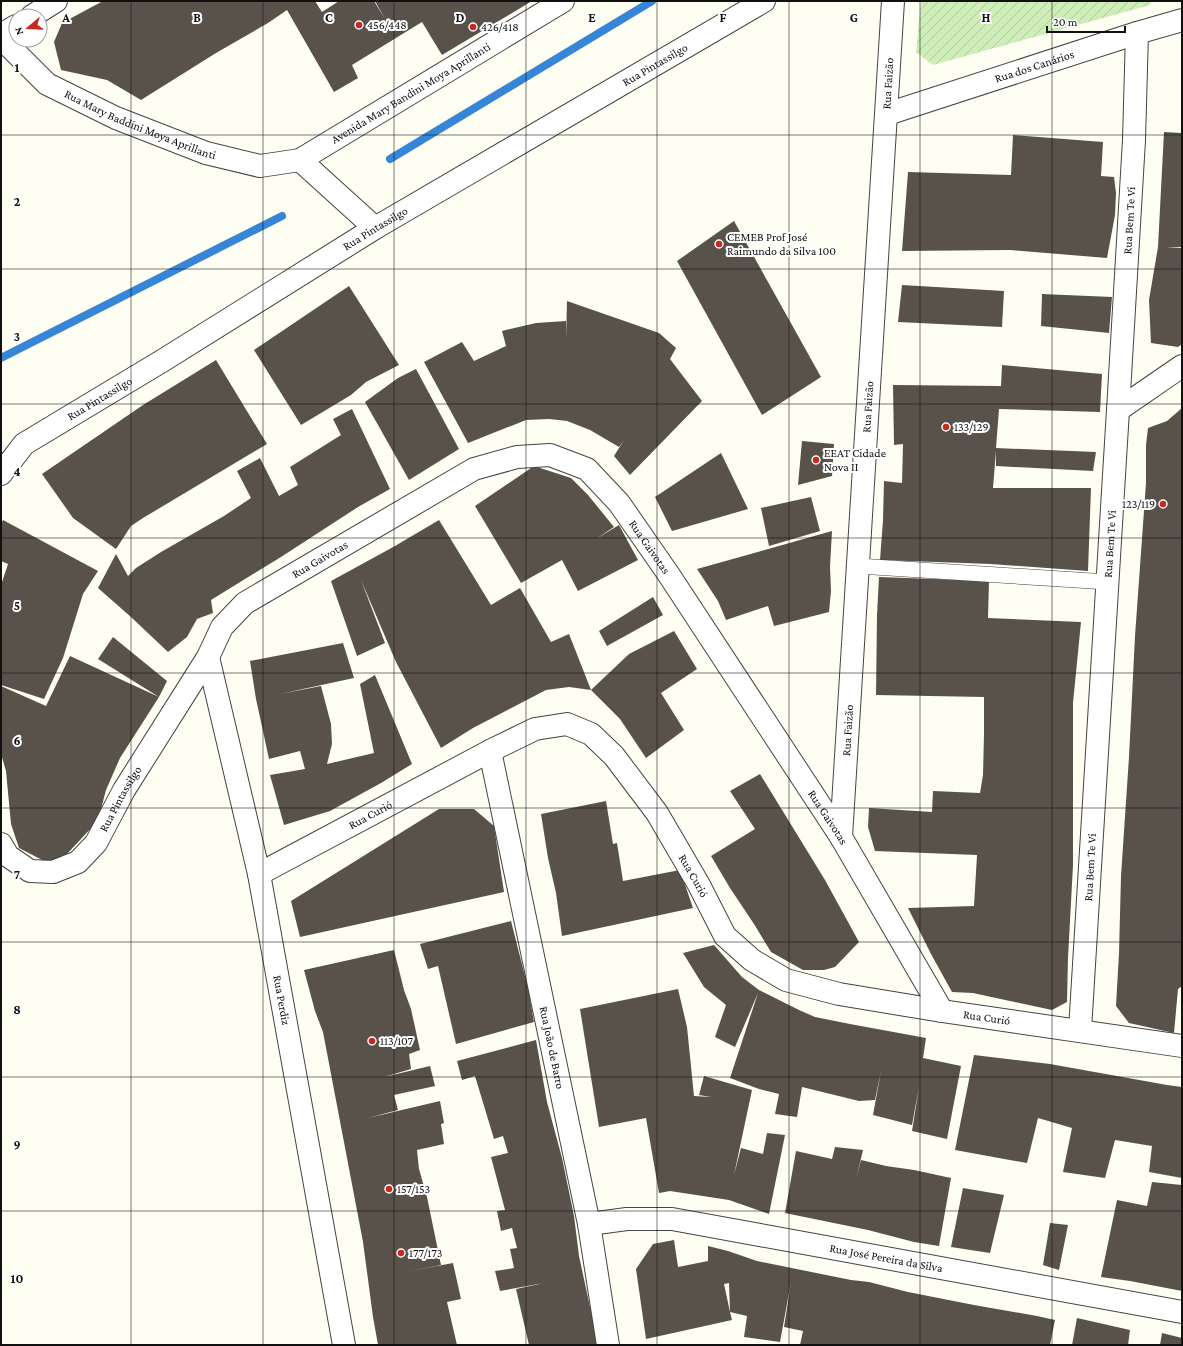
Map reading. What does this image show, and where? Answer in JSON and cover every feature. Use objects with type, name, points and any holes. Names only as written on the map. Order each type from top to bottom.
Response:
[{"type":"street","points":[[45,8],[56,1]]},
{"type":"street","name":"Avenida Mary Bandini Moya Aprillanti","points":[[300,160],[563,1]]},
{"type":"street","name":"Rua Pintassilgo","points":[[1,474],[24,444],[162,361],[375,228],[764,1]]},
{"type":"street","name":"Rua Faizão","points":[[841,837],[893,1]]},
{"type":"street","name":"Rua dos Canários","points":[[887,114],[1137,33],[1182,20]]},
{"type":"street","name":"Rua Bem Te Vi","points":[[1080,1030],[1133,148],[1137,33]]},
{"type":"street","name":"Rua Mary Baddini Moya Aprillanti","points":[[1,36],[47,84],[116,118],[206,153],[260,166],[300,160]]},
{"type":"street","points":[[300,160],[375,228]]},
{"type":"street","points":[[1118,410],[1182,366]]},
{"type":"street","name":"Rua Gaivotas","points":[[208,658],[222,627],[245,603],[474,469],[517,457],[550,455],[587,469],[619,503],[669,575],[841,837],[942,1011]]},
{"type":"street","name":"Rua Pintassilgo","points":[[1,844],[8,856],[30,870],[54,872],[78,862],[96,843],[124,790],[208,658]]},
{"type":"street","name":"Rua Perdiz","points":[[208,658],[259,874],[344,1345]]},
{"type":"street","name":"Rua Curió","points":[[259,874],[490,751],[535,729],[566,724],[591,734],[614,756],[657,813],[699,885],[725,936],[752,960],[786,980],[839,994],[942,1011],[1182,1046]]},
{"type":"street","name":"Rua João de Barro","points":[[490,751],[589,1224],[608,1345]]},
{"type":"street","name":"Rua José Pereira da Silva","points":[[589,1224],[627,1219],[672,1219],[1182,1312]]},
{"type":"lane","points":[[858,566],[1108,582]]},
{"type":"green space","points":[[921,1],[1152,1],[1150,5],[933,65],[916,52]]},
{"type":"building","points":[[103,1],[315,1],[322,12],[339,1],[374,1],[385,19],[375,1],[532,1],[442,55],[422,22],[352,65],[358,78],[334,92],[287,10],[141,100],[107,80],[61,70],[54,42],[62,23]]},
{"type":"building","points":[[1164,132],[1182,133],[1182,247],[1166,247],[1182,248],[1182,344],[1178,347],[1151,343],[1149,300],[1158,247]]},
{"type":"building","points":[[1013,135],[1103,142],[1101,176],[1114,177],[1116,193],[1115,215],[1107,258],[1010,250],[902,251],[908,172],[1011,175]]},
{"type":"building","points":[[734,221],[821,377],[762,415],[677,261]]},
{"type":"building","points":[[902,285],[1004,291],[1002,327],[898,322]]},
{"type":"building","points":[[349,286],[399,365],[366,382],[351,395],[301,425],[254,350]]},
{"type":"building","points":[[1042,294],[1112,297],[1109,333],[1041,326]]},
{"type":"building","points":[[567,301],[659,333],[676,348],[670,359],[702,401],[630,475],[614,456],[624,440],[619,447],[590,430],[567,421],[549,419],[526,420],[468,443],[424,362],[462,342],[474,361],[506,346],[508,353],[502,331],[536,323],[566,321],[566,338]]},
{"type":"building","points":[[216,360],[267,444],[131,526],[116,549],[73,518],[42,474],[143,405]]},
{"type":"building","points":[[1002,365],[1102,374],[1100,412],[999,409],[996,448],[1096,452],[1093,471],[996,466],[996,451],[993,488],[1091,488],[1088,571],[991,564],[880,560],[884,481],[902,483],[903,444],[894,445],[893,385],[1001,386]]},
{"type":"building","points":[[416,369],[459,449],[409,480],[365,402],[398,378]]},
{"type":"building","points":[[1182,408],[1182,986],[1178,989],[1174,1033],[1129,1023],[1116,1006],[1121,876],[1135,636],[1146,483],[1146,445],[1148,428],[1167,421]]},
{"type":"building","points":[[352,409],[390,489],[358,507],[211,600],[213,613],[197,619],[187,637],[168,652],[98,588],[116,554],[128,576],[136,568],[161,552],[224,516],[251,498],[237,471],[260,458],[279,496],[298,485],[290,467],[341,435],[333,419]]},
{"type":"building","name":"EEAT Cidade Nova II","points":[[802,441],[834,444],[832,476],[798,485]]},
{"type":"building","points":[[721,453],[748,509],[672,531],[655,497]]},
{"type":"building","points":[[534,466],[571,478],[588,495],[614,527],[596,539],[619,525],[638,560],[578,591],[562,560],[521,583],[475,506]]},
{"type":"building","points":[[811,497],[820,531],[769,546],[761,508]]},
{"type":"building","points":[[3,520],[98,571],[83,594],[63,658],[44,699],[1,685],[1,585],[8,564],[1,561],[1,524]]},
{"type":"building","points":[[439,520],[491,605],[520,588],[551,642],[569,634],[591,690],[569,687],[546,690],[473,728],[441,748],[396,662],[361,580],[385,643],[357,656],[331,581]]},
{"type":"building","points":[[832,531],[830,567],[831,591],[829,612],[774,626],[768,606],[726,620],[718,601],[697,569]]},
{"type":"building","points":[[879,577],[989,581],[988,618],[1081,622],[1073,703],[1073,865],[1067,1002],[1052,1010],[973,993],[952,992],[908,908],[974,906],[977,855],[875,851],[868,827],[869,808],[932,812],[933,791],[980,793],[983,775],[984,734],[984,697],[876,695]]},
{"type":"building","points":[[653,597],[663,615],[607,646],[599,631]]},
{"type":"building","points":[[674,631],[697,669],[661,693],[684,730],[646,758],[620,719],[591,690],[629,654]]},
{"type":"building","points":[[113,637],[167,681],[159,697],[98,659]]},
{"type":"building","points":[[343,643],[354,678],[280,694],[321,686],[331,724],[332,744],[327,764],[374,753],[360,684],[375,675],[412,764],[330,811],[284,825],[270,775],[305,769],[300,751],[269,759],[256,699],[250,661]]},
{"type":"building","points":[[70,656],[159,697],[120,758],[106,790],[101,809],[94,825],[66,855],[48,863],[19,848],[11,824],[6,771],[1,754],[1,686],[46,706]]},
{"type":"building","points":[[760,774],[825,880],[859,942],[835,967],[824,970],[803,970],[771,952],[711,856],[755,829],[730,791]]},
{"type":"building","points":[[606,801],[613,844],[617,843],[623,881],[680,870],[693,908],[562,936],[556,893],[548,858],[541,814]]},
{"type":"building","points":[[439,809],[474,809],[494,826],[504,892],[300,937],[291,901]]},
{"type":"building","points":[[511,921],[528,988],[534,1022],[456,1044],[438,966],[428,969],[420,944]]},
{"type":"building","points":[[714,945],[742,977],[759,990],[799,1010],[815,1017],[926,1038],[923,1058],[961,1066],[947,1139],[912,1131],[919,1087],[912,1125],[873,1115],[881,1071],[875,1100],[859,1101],[802,1087],[797,1117],[775,1114],[779,1094],[759,1089],[730,1078],[758,993],[735,1047],[715,1037],[726,1005],[704,987],[683,953]]},
{"type":"building","points":[[394,950],[404,990],[411,1009],[420,1050],[409,1054],[411,1069],[384,1077],[430,1066],[435,1086],[394,1095],[398,1110],[368,1118],[440,1101],[444,1123],[441,1124],[444,1144],[417,1150],[419,1169],[427,1197],[441,1265],[405,1272],[453,1263],[461,1299],[447,1302],[457,1345],[378,1345],[363,1242],[323,1032],[315,1011],[304,970]]},
{"type":"building","points":[[678,989],[687,1027],[694,1096],[711,1097],[699,1095],[704,1076],[752,1090],[734,1175],[741,1148],[763,1154],[767,1133],[785,1135],[769,1214],[729,1200],[670,1191],[659,1193],[646,1118],[599,1127],[580,1009]]},
{"type":"building","points":[[536,1040],[547,1102],[562,1158],[574,1216],[579,1256],[595,1330],[596,1345],[529,1345],[516,1289],[544,1283],[500,1291],[495,1271],[514,1268],[510,1249],[517,1248],[512,1228],[501,1231],[497,1211],[505,1210],[491,1157],[508,1153],[503,1136],[494,1139],[475,1076],[462,1080],[457,1061]]},
{"type":"building","points":[[974,1055],[1050,1064],[1182,1087],[1182,1178],[1149,1172],[1152,1146],[1115,1140],[1105,1178],[1063,1172],[1072,1128],[1038,1118],[1027,1163],[955,1150]]},
{"type":"building","points":[[835,1147],[863,1150],[856,1179],[861,1160],[951,1178],[939,1246],[914,1242],[868,1230],[785,1213],[796,1151],[832,1159]]},
{"type":"building","points":[[1152,1182],[1182,1185],[1182,1291],[1101,1277],[1117,1200],[1147,1206]]},
{"type":"building","points":[[963,1188],[1004,1195],[990,1253],[951,1247]]},
{"type":"building","points":[[1050,1223],[1068,1225],[1059,1270],[1043,1265]]},
{"type":"building","points":[[674,1240],[678,1267],[708,1261],[708,1246],[757,1261],[1055,1320],[1050,1345],[800,1345],[803,1331],[784,1327],[791,1282],[780,1342],[744,1337],[747,1316],[730,1312],[732,1320],[646,1339],[636,1269],[653,1244]],"holes":[[[729,1283],[730,1312],[724,1284]]]},
{"type":"building","points":[[1077,1318],[1130,1330],[1128,1345],[1072,1345]]},
{"type":"building","points":[[1162,1333],[1182,1338],[1182,1345],[1160,1345]]},
{"type":"waterway","points":[[390,159],[652,1]]},
{"type":"waterway","points":[[1,358],[282,216]]},
{"type":"place","name":"456/448","points":[[359,25]]},
{"type":"place","name":"426/418","points":[[473,27]]},
{"type":"place","name":"CEMEB Prof José Raimundo da Silva 100","points":[[719,244]]},
{"type":"place","name":"133/129","points":[[946,427]]},
{"type":"place","name":"EEAT Cidade Nova II","points":[[816,460]]},
{"type":"place","name":"123/119","points":[[1163,504]]},
{"type":"place","name":"113/107","points":[[372,1041]]},
{"type":"place","name":"157/153","points":[[389,1189]]},
{"type":"place","name":"177/173","points":[[401,1253]]}]
